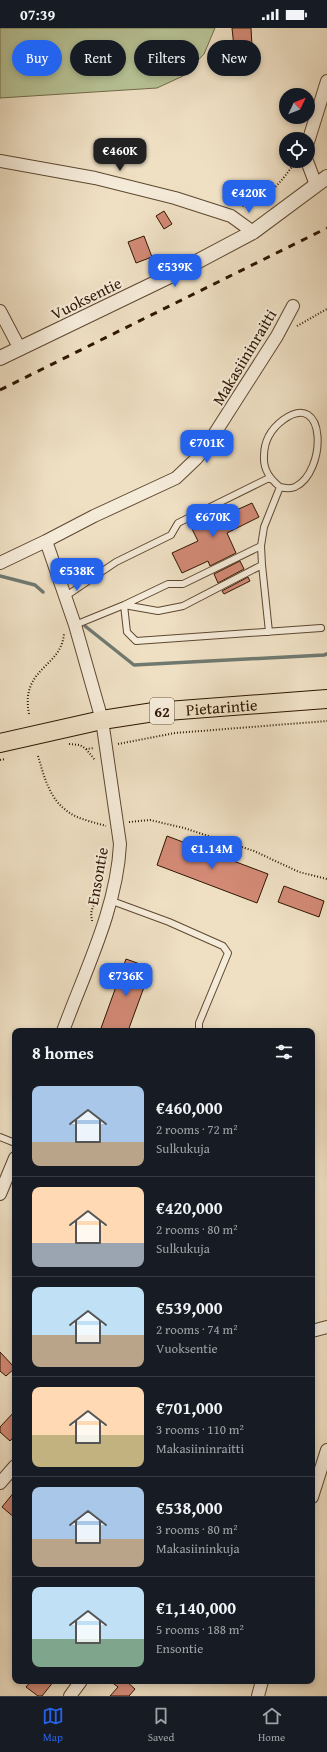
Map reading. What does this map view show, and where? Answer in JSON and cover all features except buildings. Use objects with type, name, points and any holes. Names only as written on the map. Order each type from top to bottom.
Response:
[{"type":"main road","name":"Pietarintie","points":[[5,750],[102,720],[154,712],[327,699]]},
{"type":"street","points":[[311,132],[327,81]]},
{"type":"street","points":[[0,161],[95,178],[175,198],[231,216],[253,232]]},
{"type":"street","points":[[312,168],[321,181]]},
{"type":"street","name":"Vuoksentie","points":[[0,358],[170,276],[253,232],[321,181]]},
{"type":"street","name":"Makasiininraitti","points":[[0,563],[94,516],[176,478],[196,459],[208,444],[277,336],[293,306]]},
{"type":"street","points":[[0,311],[20,349]]},
{"type":"street","name":"Ensontie","points":[[46,541],[66,596],[102,720],[112,825],[120,844],[119,862],[112,901],[64,1028]]},
{"type":"street","points":[[0,1194],[12,1165]]},
{"type":"street","points":[[315,1330],[327,1327]]},
{"type":"street","points":[[315,1488],[327,1450]]},
{"type":"street","points":[[0,1483],[12,1469]]},
{"type":"street","points":[[70,1696],[79,1684]]},
{"type":"street","points":[[258,1696],[261,1684]]},
{"type":"lane","points":[[316,473],[308,481],[294,488],[280,487],[269,478],[264,463],[264,449],[269,436],[276,425],[287,417],[298,414],[309,414],[318,420],[324,429]]},
{"type":"lane","points":[[66,596],[116,562],[171,535],[178,523],[269,478]]},
{"type":"lane","points":[[270,632],[261,546],[264,527],[280,487]]},
{"type":"lane","points":[[75,625],[124,605],[168,584],[183,584],[261,546]]},
{"type":"lane","points":[[124,605],[158,611],[183,606],[262,565]]},
{"type":"lane","points":[[124,605],[127,632],[136,641],[321,628]]},
{"type":"lane","points":[[112,901],[169,922],[223,946],[228,953],[199,1023],[200,1028]]},
{"type":"lane","points":[[0,1137],[12,1142]]},
{"type":"path","points":[[231,216],[260,200],[272,191],[291,168]]},
{"type":"path","points":[[277,336],[314,318],[327,309]]},
{"type":"path","points":[[29,714],[27,701],[32,681],[55,655],[60,647],[64,635],[62,627]]},
{"type":"path","points":[[86,749],[176,734],[327,721]]},
{"type":"path","points":[[64,744],[80,745],[86,749],[96,763]]},
{"type":"path","points":[[0,760],[5,750]]},
{"type":"path","points":[[38,756],[47,785],[56,800],[67,812],[112,825],[150,820],[184,828],[254,851],[299,872],[327,879]]},
{"type":"path","points":[[105,819],[112,825]]},
{"type":"path","points":[[107,832],[112,825]]},
{"type":"path","points":[[100,931],[91,921],[91,912],[102,880]]},
{"type":"green space","points":[[0,28],[215,28],[210,40],[207,40],[207,47],[204,54],[199,59],[199,40],[134,40],[134,76],[183,76],[157,88],[0,98]]},
{"type":"waterway","points":[[0,576],[35,585],[43,592]]},
{"type":"waterway","points":[[85,626],[134,665],[327,654]]},
{"type":"railway","points":[[0,390],[327,228]]}]
